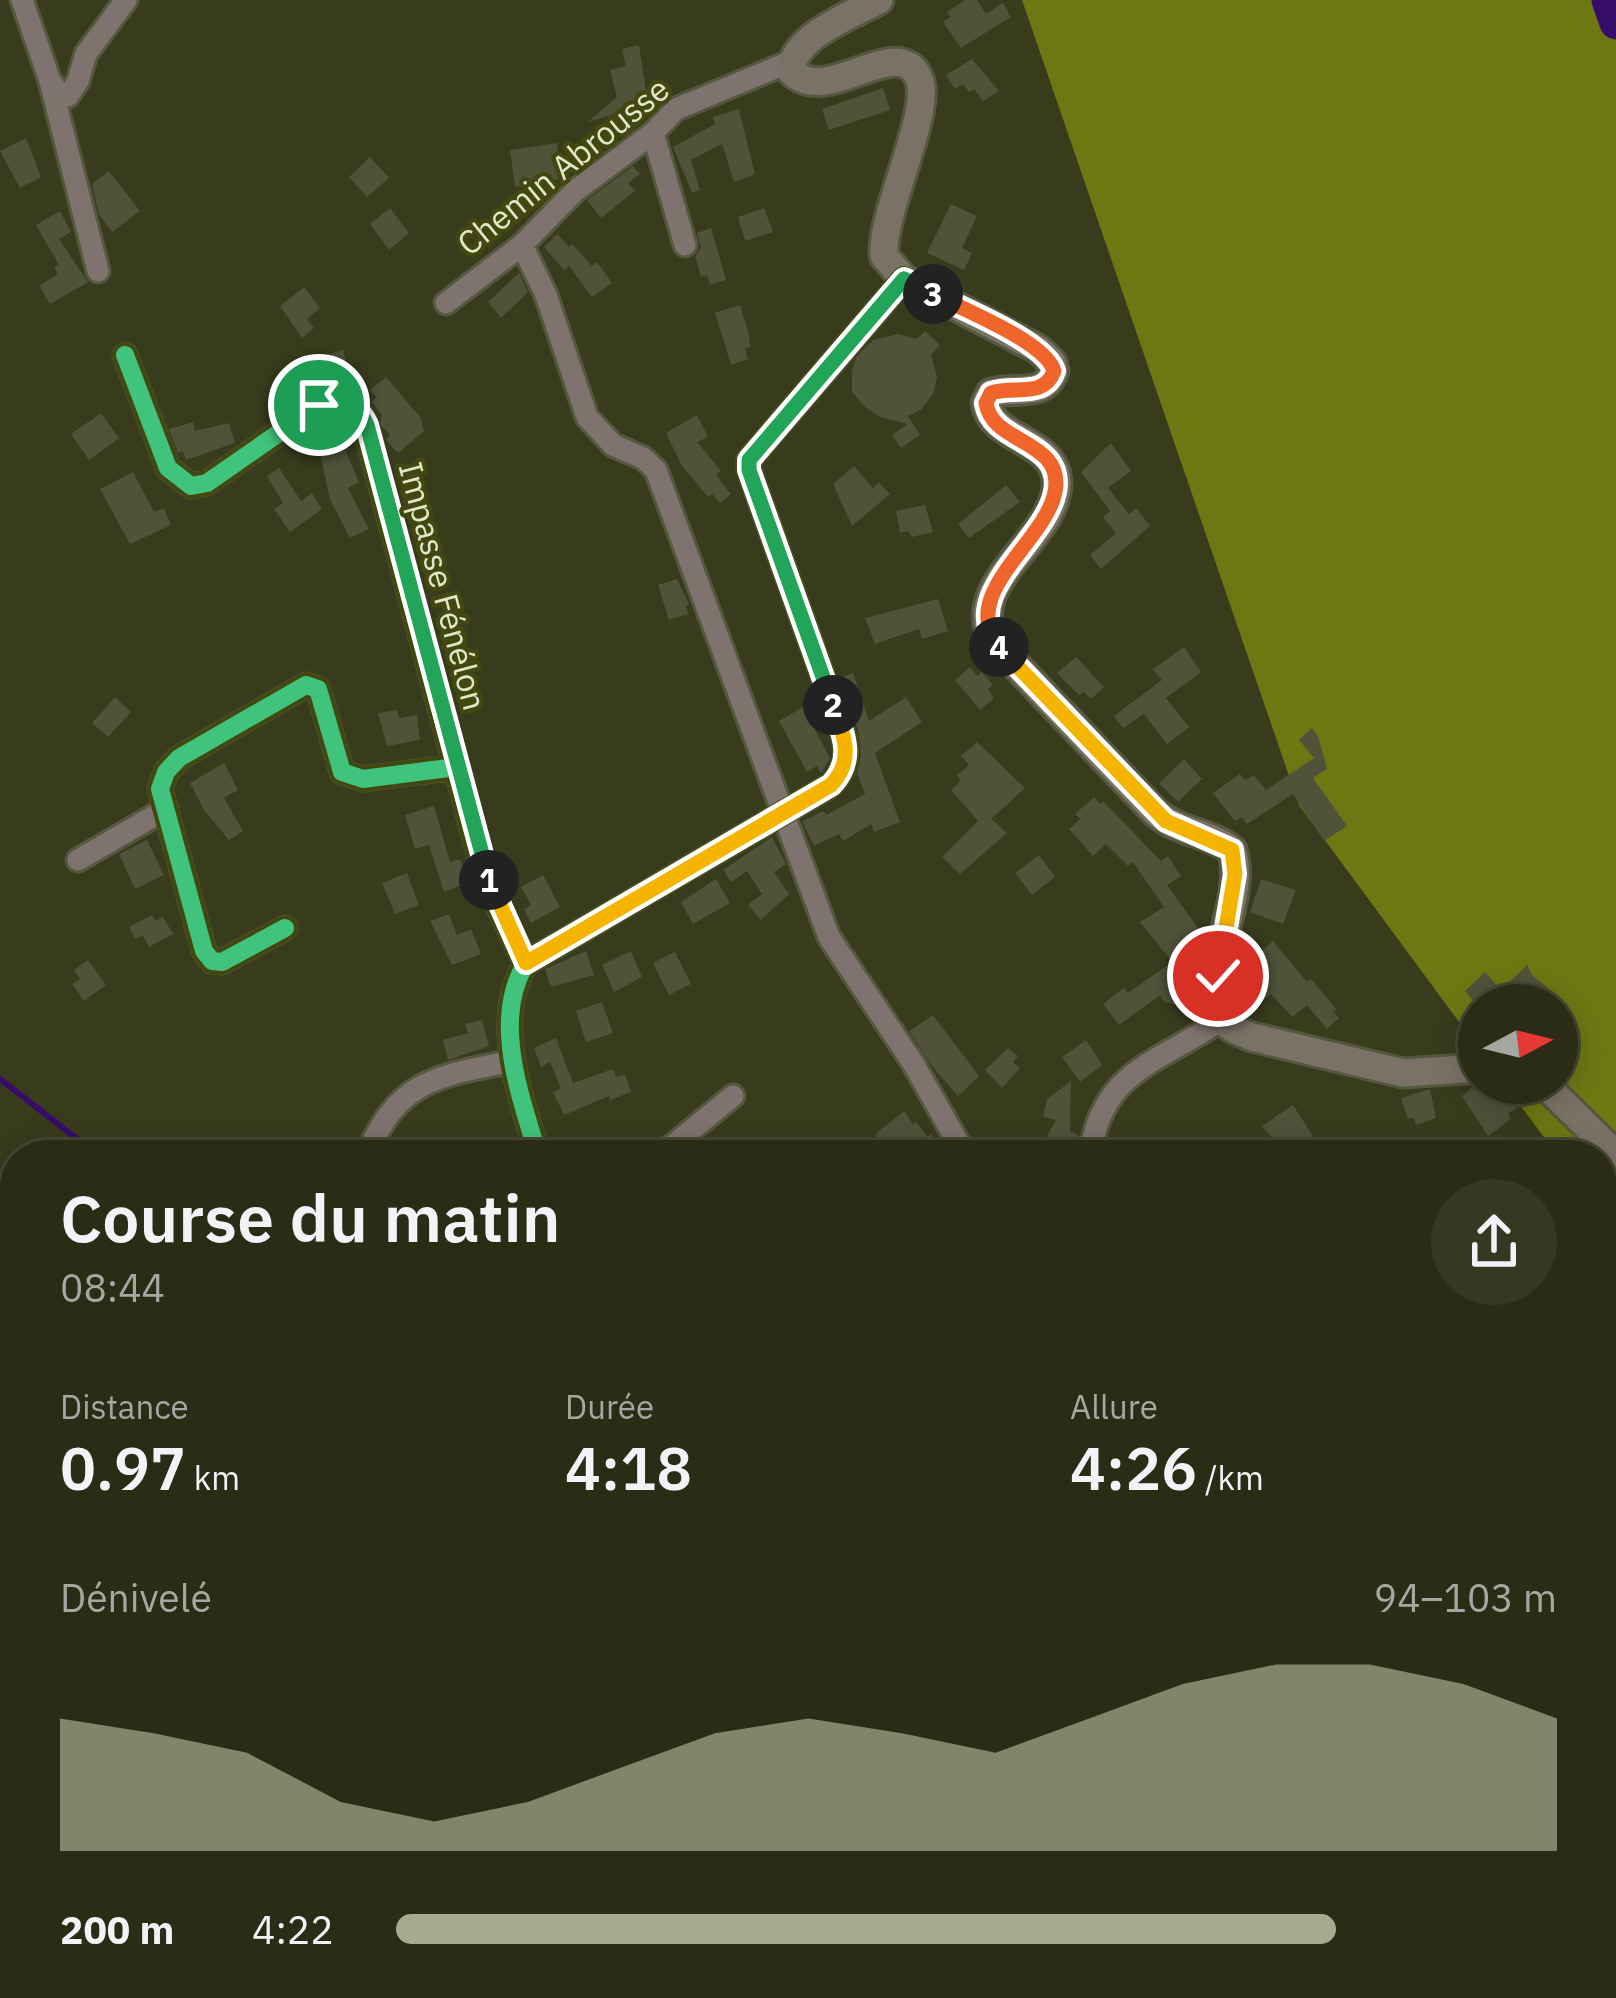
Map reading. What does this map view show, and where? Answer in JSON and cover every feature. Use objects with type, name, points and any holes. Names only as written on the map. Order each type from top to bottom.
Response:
[{"type":"main road","points":[[879,0],[812,38],[792,61],[791,71],[796,77],[822,83],[884,63],[902,62],[915,70],[922,86],[921,107],[883,235],[884,256],[904,279],[1038,349],[1052,362],[1052,379],[1045,386],[1001,390],[991,393],[986,403],[994,422],[1048,458],[1057,484],[1045,515],[991,598],[988,631],[1166,821],[1232,850],[1235,874],[1218,976],[1222,1019],[1252,1037],[1403,1073],[1458,1069]]},
{"type":"main road","points":[[1564,1104],[1601,1140]]},
{"type":"street","points":[[22,0],[50,81],[98,271]]},
{"type":"street","points":[[50,81],[58,92],[68,96],[73,91],[86,54],[126,0]]},
{"type":"street","name":"Chemin Abrousse","points":[[446,303],[522,245],[575,191],[689,102],[792,61]]},
{"type":"street","points":[[653,133],[685,245]]},
{"type":"street","points":[[522,245],[546,295],[587,417],[613,445],[643,458],[656,470],[830,937],[913,1063],[957,1140]]},
{"type":"street","points":[[534,1140],[512,1061],[513,998],[526,963],[842,775],[846,746],[749,460],[904,279]]},
{"type":"street","name":"Impasse Fénélon","points":[[125,356],[168,468],[191,486],[207,483],[319,405],[346,402],[362,415],[456,767],[498,906],[526,963]]},
{"type":"street","points":[[285,928],[222,962],[212,961],[204,951],[160,789],[166,772],[179,758],[306,685],[318,689],[324,701],[342,772],[348,777],[456,767]]},
{"type":"street","points":[[78,860],[166,809]]},
{"type":"street","points":[[1094,1140],[1099,1118],[1131,1072],[1222,1019]]},
{"type":"street","points":[[373,1140],[382,1120],[422,1084],[512,1061]]},
{"type":"street","points":[[679,1140],[733,1096]]},
{"type":"green space","points":[[1022,0],[1616,0],[1616,1140],[1546,1140],[1519,1104],[1578,1104],[1578,984],[1458,984],[1458,1021],[1299,805]]},
{"type":"building","points":[[965,0],[977,0],[986,14],[1003,3],[1011,17],[961,48],[943,22],[950,17],[947,12]]},
{"type":"building","points":[[639,45],[648,104],[588,122],[617,97],[610,70],[626,66],[622,49]]},
{"type":"building","points":[[972,59],[999,91],[983,101],[963,84],[955,89],[946,75]]},
{"type":"building","points":[[883,88],[890,110],[829,130],[822,109]]},
{"type":"building","points":[[739,109],[755,174],[734,182],[722,144],[691,160],[700,190],[692,193],[673,147],[715,124],[713,117]]},
{"type":"building","points":[[26,138],[41,177],[20,188],[0,151]]},
{"type":"building","points":[[557,143],[562,179],[515,187],[510,150]]},
{"type":"building","points":[[370,157],[389,178],[367,197],[349,177]]},
{"type":"building","points":[[633,166],[640,174],[628,183],[635,191],[601,218],[587,200]]},
{"type":"building","points":[[109,171],[140,211],[112,232],[99,215],[92,184]]},
{"type":"building","points":[[951,204],[977,216],[962,248],[972,253],[964,270],[927,253]]},
{"type":"building","points":[[390,208],[409,233],[389,250],[370,224]]},
{"type":"building","points":[[764,208],[773,232],[745,241],[738,217]]},
{"type":"building","points":[[60,211],[71,232],[59,239],[88,282],[50,304],[39,286],[58,274],[54,267],[59,265],[36,225]]},
{"type":"building","points":[[711,228],[726,280],[710,285],[707,275],[701,277],[695,256],[701,247],[697,233]]},
{"type":"building","points":[[557,234],[592,266],[597,262],[612,283],[592,297],[569,266],[564,270],[544,247]]},
{"type":"building","points":[[519,273],[528,292],[501,318],[488,302]]},
{"type":"building","points":[[304,287],[320,308],[307,319],[314,328],[302,338],[280,306]]},
{"type":"building","points":[[740,305],[750,347],[745,348],[748,359],[731,365],[715,313]]},
{"type":"building","points":[[925,331],[940,345],[931,355],[937,377],[934,392],[922,409],[908,416],[920,435],[901,448],[892,435],[908,424],[880,417],[865,407],[852,392],[852,370],[857,356],[873,340],[898,334],[917,339]]},
{"type":"building","points":[[343,350],[350,376],[318,386],[312,359]]},
{"type":"building","points":[[386,377],[421,418],[424,431],[398,453],[386,440],[390,435],[371,402],[376,397],[370,390]]},
{"type":"building","points":[[101,413],[119,438],[89,460],[71,434]]},
{"type":"building","points":[[697,415],[708,437],[697,442],[721,471],[716,475],[731,494],[720,503],[712,494],[708,497],[682,466],[666,433]]},
{"type":"building","points":[[193,422],[195,431],[229,423],[235,443],[186,460],[183,451],[178,453],[169,429]]},
{"type":"building","points":[[343,423],[349,449],[345,450],[359,482],[348,488],[369,529],[350,538],[330,500],[315,429]]},
{"type":"building","points":[[1111,443],[1131,471],[1108,488],[1129,514],[1136,508],[1150,526],[1101,569],[1090,555],[1116,533],[1103,517],[1110,511],[1081,472]]},
{"type":"building","points":[[854,466],[873,488],[879,482],[890,494],[852,526],[833,484]]},
{"type":"building","points":[[279,468],[301,501],[312,493],[322,509],[290,532],[274,509],[283,503],[267,476]]},
{"type":"building","points":[[133,472],[154,512],[164,508],[171,525],[130,544],[100,489]]},
{"type":"building","points":[[1006,485],[1020,502],[969,538],[958,524]]},
{"type":"building","points":[[925,505],[933,532],[912,537],[908,531],[900,533],[896,511]]},
{"type":"building","points":[[677,579],[689,604],[688,614],[669,620],[658,585]]},
{"type":"building","points":[[938,599],[948,631],[922,639],[919,629],[875,644],[865,618]]},
{"type":"building","points":[[1184,647],[1201,672],[1166,698],[1189,727],[1167,744],[1144,714],[1123,728],[1114,716],[1162,680],[1153,669]]},
{"type":"building","points":[[1076,657],[1104,687],[1091,699],[1084,692],[1079,695],[1057,673]]},
{"type":"building","points":[[970,667],[993,685],[988,689],[994,698],[980,710],[955,680]]},
{"type":"building","points":[[853,673],[869,721],[906,697],[922,722],[875,753],[900,822],[874,832],[871,824],[843,841],[839,834],[814,846],[802,821],[824,811],[826,815],[865,794],[857,773],[858,730],[839,678]]},
{"type":"building","points":[[115,697],[131,712],[108,737],[92,723]]},
{"type":"building","points":[[803,707],[830,758],[821,773],[817,766],[807,772],[779,721]]},
{"type":"building","points":[[397,710],[399,718],[417,715],[420,740],[387,746],[378,713]]},
{"type":"building","points":[[1312,728],[1327,769],[1313,778],[1347,826],[1324,841],[1293,794],[1247,824],[1242,817],[1235,821],[1213,793],[1240,774],[1245,780],[1254,775],[1266,790],[1314,758],[1299,740]]},
{"type":"building","points":[[977,742],[1025,788],[991,819],[1007,833],[960,874],[942,857],[978,821],[951,790],[961,781],[957,775],[969,765],[961,756]]},
{"type":"building","points":[[1184,759],[1202,779],[1178,802],[1159,783]]},
{"type":"building","points":[[224,763],[238,790],[224,798],[243,831],[229,840],[204,810],[190,783]]},
{"type":"building","points":[[1094,797],[1161,861],[1168,856],[1181,876],[1167,885],[1203,935],[1191,1008],[1164,1002],[1160,995],[1119,1025],[1103,1004],[1124,988],[1128,993],[1172,962],[1140,922],[1164,907],[1133,862],[1128,866],[1106,844],[1093,856],[1069,829],[1080,819],[1075,814]]},
{"type":"building","points":[[434,806],[450,862],[460,859],[468,883],[444,892],[429,845],[415,849],[405,815]]},
{"type":"building","points":[[772,837],[786,864],[774,872],[789,894],[761,920],[748,905],[762,894],[747,871],[731,882],[723,870]]},
{"type":"building","points":[[147,840],[164,875],[135,889],[119,854]]},
{"type":"building","points":[[1039,855],[1055,877],[1032,895],[1015,873]]},
{"type":"building","points":[[407,873],[419,905],[395,914],[382,883]]},
{"type":"building","points":[[543,875],[560,907],[531,923],[524,909],[531,905],[521,887]]},
{"type":"building","points":[[716,879],[730,903],[693,924],[681,902]]},
{"type":"building","points":[[1261,879],[1296,890],[1283,924],[1250,912]]},
{"type":"building","points":[[449,914],[457,935],[471,929],[481,954],[452,965],[430,921]]},
{"type":"building","points":[[152,915],[155,921],[163,917],[173,934],[149,947],[143,935],[135,939],[129,927]]},
{"type":"building","points":[[1273,941],[1337,1010],[1333,1012],[1339,1018],[1327,1029],[1307,1005],[1292,1017],[1271,994],[1249,1012],[1234,995],[1240,978],[1236,973]]},
{"type":"building","points":[[586,951],[594,975],[551,987],[545,969]]},
{"type":"building","points":[[631,951],[642,977],[614,992],[602,965]]},
{"type":"building","points":[[675,952],[691,984],[669,995],[653,963]]},
{"type":"building","points":[[88,960],[106,985],[84,1001],[72,984],[80,979],[74,970]]},
{"type":"building","points":[[1527,965],[1543,984],[1507,984]]},
{"type":"building","points":[[1485,972],[1496,984],[1472,984]]},
{"type":"building","points":[[602,1002],[613,1033],[586,1042],[576,1011]]},
{"type":"building","points":[[933,1015],[979,1076],[958,1096],[909,1031]]},
{"type":"building","points":[[482,1020],[489,1046],[448,1060],[443,1040],[468,1033],[465,1024]]},
{"type":"building","points":[[556,1038],[573,1083],[613,1069],[616,1077],[625,1074],[631,1092],[564,1115],[553,1092],[561,1088],[550,1062],[541,1067],[534,1048]]},
{"type":"building","points":[[1086,1040],[1102,1065],[1080,1082],[1062,1057]]},
{"type":"building","points":[[1008,1048],[1018,1056],[1013,1062],[1020,1068],[1002,1088],[985,1070]]},
{"type":"building","points":[[1071,1081],[1070,1131],[1078,1140],[1045,1140],[1056,1120],[1043,1117],[1047,1099]]},
{"type":"building","points":[[1430,1089],[1436,1118],[1416,1125],[1413,1118],[1408,1119],[1401,1098]]},
{"type":"building","points":[[1467,1104],[1522,1104],[1508,1114],[1511,1119],[1488,1136]]},
{"type":"building","points":[[1293,1105],[1313,1136],[1274,1140],[1262,1126]]},
{"type":"building","points":[[904,1111],[936,1140],[880,1140],[875,1134]]},
{"type":"waterway","points":[[1608,0],[1616,23]]},
{"type":"waterway","points":[[0,1079],[79,1140]]},
{"type":"cycle path","points":[[534,1140],[510,1034],[516,985],[526,963],[831,785],[843,767],[843,733],[749,460],[904,279]]},
{"type":"cycle path","points":[[125,355],[168,468],[191,486],[207,483],[319,405],[346,402],[362,415],[477,847],[498,906],[526,963]]},
{"type":"cycle path","points":[[285,928],[222,962],[212,961],[204,951],[160,789],[166,772],[179,758],[306,685],[318,689],[342,772],[363,779],[456,767]]},
{"type":"route","points":[[319,405],[346,402],[355,406],[367,425],[477,847],[498,906],[526,963],[842,775],[847,760],[843,733],[749,470],[753,452],[904,279],[1038,349],[1052,362],[1052,379],[1034,390],[991,393],[986,403],[994,422],[1048,458],[1057,484],[1045,515],[997,585],[986,614],[988,631],[1156,813],[1185,832],[1216,840],[1232,850],[1235,874],[1218,976]]}]
